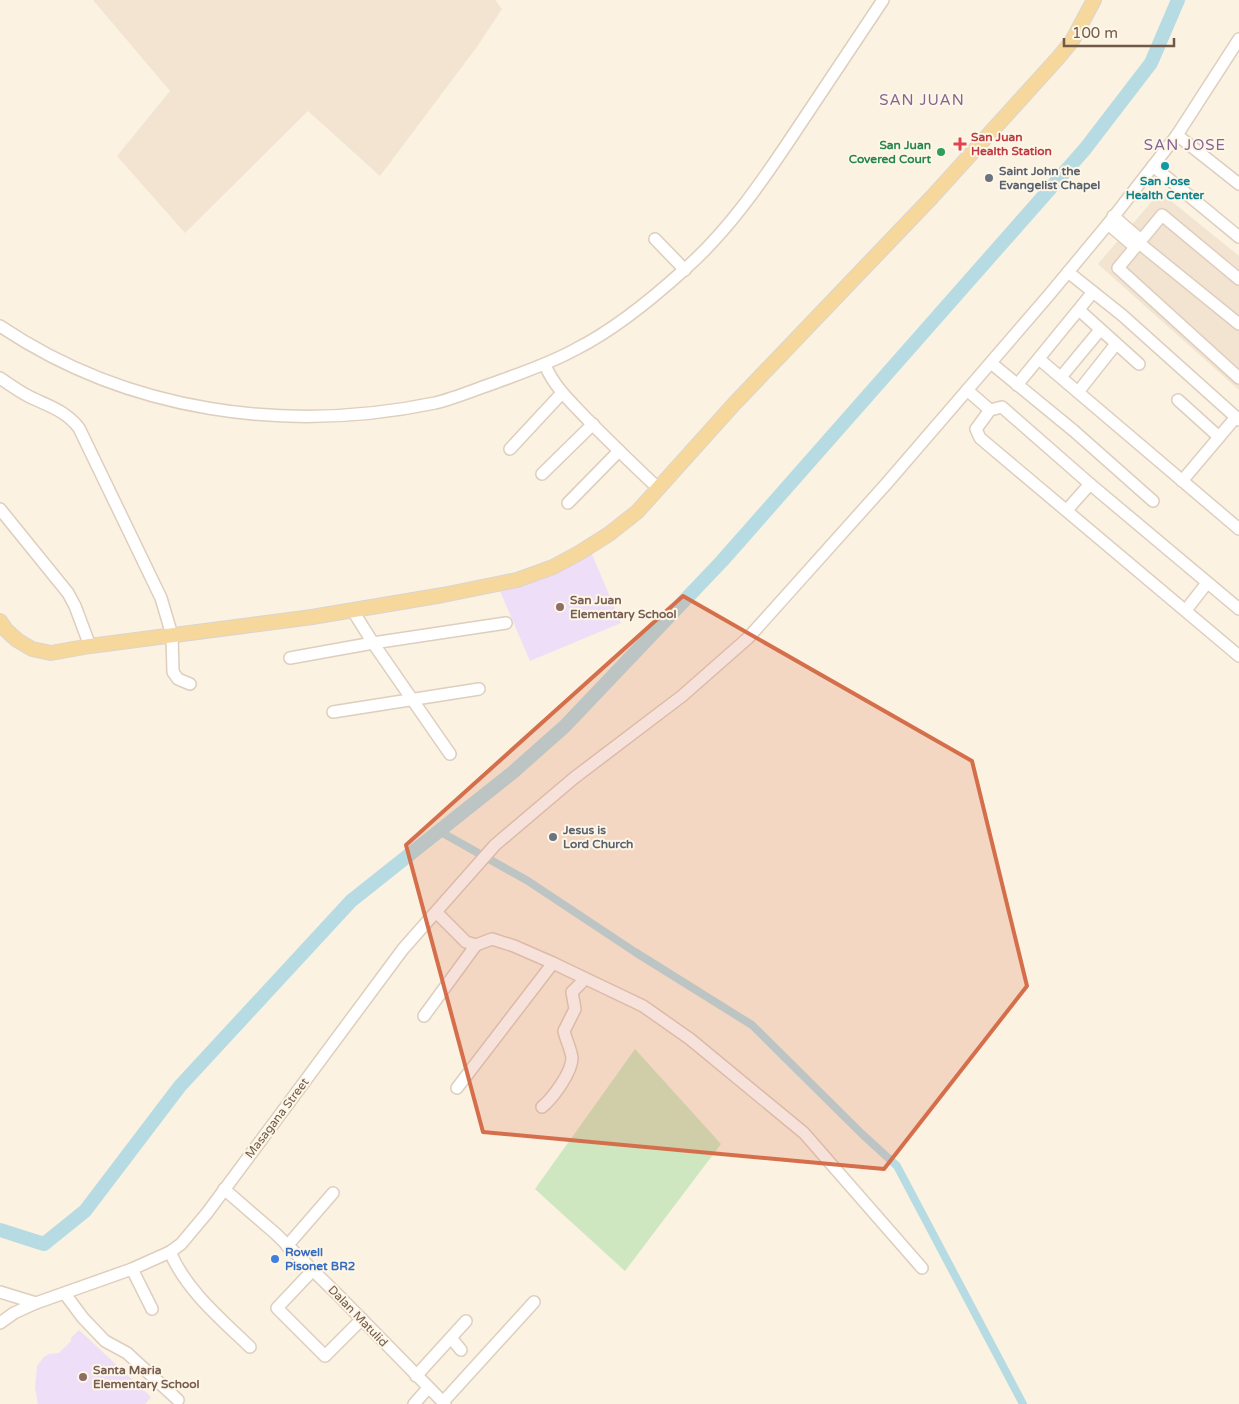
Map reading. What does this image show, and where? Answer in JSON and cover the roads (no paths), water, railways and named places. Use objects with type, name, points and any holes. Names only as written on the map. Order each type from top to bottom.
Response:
[{"type":"main road","points":[[2,628],[32,649],[51,653],[172,635],[312,618],[443,595],[517,580],[553,567],[579,553],[609,534],[637,512],[735,403],[932,197],[1072,41],[1094,0]]},
{"type":"street","points":[[0,326],[51,356],[118,384],[177,403],[258,416],[337,416],[436,403],[545,366],[579,348],[633,312],[685,270],[749,200],[883,0]]},
{"type":"street","name":"Masagana Street","points":[[0,1323],[36,1304],[132,1269],[170,1252],[187,1238],[207,1214],[403,949],[495,846],[574,778],[682,696],[748,638],[887,483],[1068,272],[1235,59],[1239,39]]},
{"type":"street","points":[[1177,135],[1239,184]]},
{"type":"street","points":[[1153,166],[1239,237]]},
{"type":"street","points":[[1239,279],[1162,215],[1118,268],[1239,378]]},
{"type":"street","points":[[1110,220],[1239,324]]},
{"type":"street","points":[[655,239],[685,270]]},
{"type":"street","points":[[1068,272],[1122,315],[1237,418],[1182,481]]},
{"type":"street","points":[[1017,385],[1093,292]]},
{"type":"street","points":[[1079,310],[1139,364]]},
{"type":"street","points":[[1061,377],[1100,330]]},
{"type":"street","points":[[1078,392],[1116,344]]},
{"type":"street","points":[[1039,359],[1239,529]]},
{"type":"street","points":[[991,363],[1074,431],[1153,500]]},
{"type":"street","points":[[545,366],[552,381],[562,393],[658,488]]},
{"type":"street","points":[[0,378],[29,396],[54,407],[72,419],[79,428],[161,598],[172,635],[173,672],[178,679],[190,684]]},
{"type":"street","points":[[967,390],[990,410]]},
{"type":"street","points":[[510,449],[562,393]]},
{"type":"street","points":[[1178,400],[1219,437]]},
{"type":"street","points":[[1239,609],[1090,484],[1002,407],[990,410],[976,429],[977,434],[1239,656]]},
{"type":"street","points":[[542,474],[593,424]]},
{"type":"street","points":[[568,504],[619,451]]},
{"type":"street","points":[[1067,510],[1090,484]]},
{"type":"street","points":[[0,509],[68,593],[76,606],[90,646]]},
{"type":"street","points":[[1186,610],[1207,583]]},
{"type":"street","points":[[353,610],[373,643],[450,754]]},
{"type":"street","points":[[290,658],[373,643],[506,623]]},
{"type":"street","points":[[333,712],[478,689]]},
{"type":"street","points":[[436,913],[466,942],[476,945]]},
{"type":"street","points":[[424,1016],[476,945],[492,939],[553,962],[643,1006],[690,1039],[804,1133],[922,1268]]},
{"type":"street","points":[[457,1088],[553,962]]},
{"type":"street","points":[[542,1107],[556,1093],[571,1065],[572,1056],[564,1031],[575,1009],[572,992],[586,979]]},
{"type":"street","name":"Dalan Matulid","points":[[224,1189],[313,1270],[444,1403]]},
{"type":"street","points":[[287,1246],[333,1193]]},
{"type":"street","points":[[170,1252],[190,1286],[250,1347]]},
{"type":"street","points":[[132,1269],[152,1309]]},
{"type":"street","points":[[313,1270],[277,1308],[325,1356],[362,1319]]},
{"type":"street","points":[[0,1306],[2,1293],[36,1304]]},
{"type":"street","points":[[65,1294],[104,1341],[127,1353],[178,1400]]},
{"type":"street","points":[[444,1403],[534,1302]]},
{"type":"street","points":[[416,1376],[466,1321]]},
{"type":"street","points":[[451,1338],[461,1350]]},
{"type":"street","points":[[414,1404],[428,1388]]},
{"type":"waterway","points":[[0,1230],[44,1244],[85,1211],[180,1086],[351,901],[512,773],[565,726],[722,561],[1085,149],[1151,63],[1178,0]]},
{"type":"waterway","points":[[439,831],[528,881],[635,952],[752,1025],[897,1166],[1023,1404]]},
{"type":"place","name":"San Juan Health Station","points":[[960,144]]},
{"type":"place","name":"San Juan Covered Court","points":[[941,152]]},
{"type":"place","name":"San Jose Health Center","points":[[1165,166]]},
{"type":"place","name":"Saint John the Evangelist Chapel","points":[[989,178]]},
{"type":"place","name":"San Juan Elementary School","points":[[560,607]]},
{"type":"place","name":"Jesus is Lord Church","points":[[553,837]]},
{"type":"place","name":"Rowell Pisonet BR2","points":[[275,1259]]},
{"type":"place","name":"Santa Maria Elementary School","points":[[83,1377]]},
{"type":"district","name":"SAN JUAN","points":[[922,100]]},
{"type":"district","name":"SAN JOSE","points":[[1185,145]]}]
